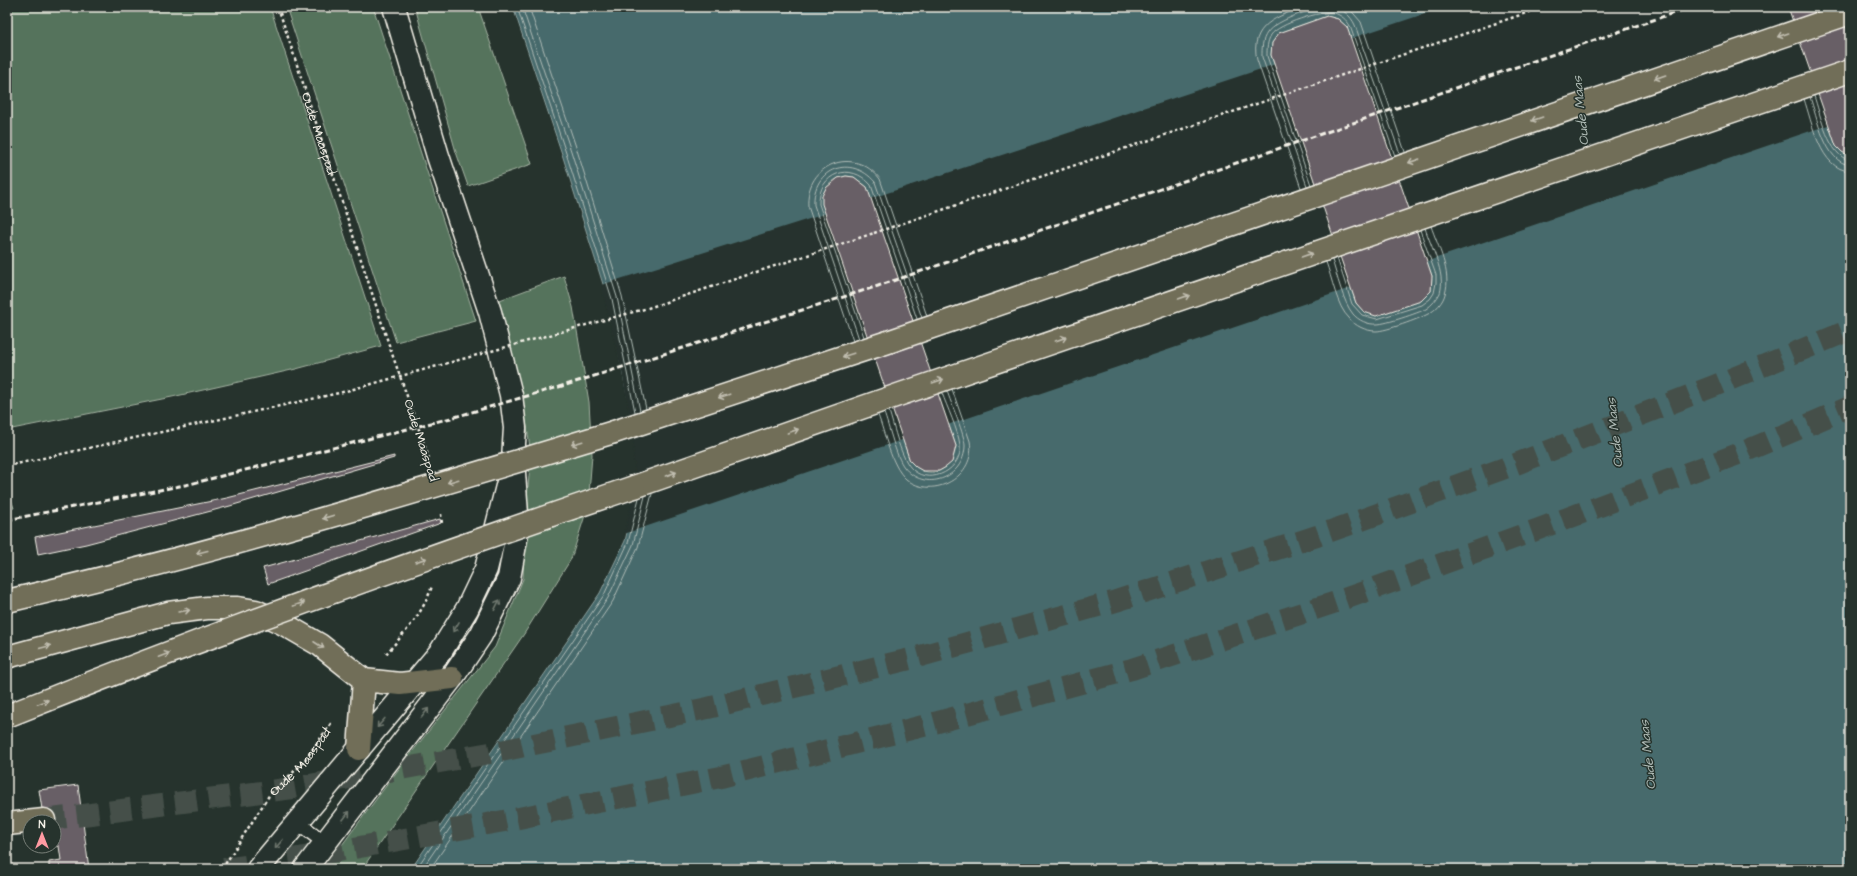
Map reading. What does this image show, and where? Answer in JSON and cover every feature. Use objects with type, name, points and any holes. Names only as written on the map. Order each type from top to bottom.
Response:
[{"type":"highway","points":[[7,601],[208,551],[415,493],[614,432],[892,340],[1850,13]]},
{"type":"highway","points":[[7,716],[272,613],[402,566],[908,391],[1850,71]]},
{"type":"highway","points":[[7,657],[168,613],[207,608],[238,608],[256,611],[282,623],[320,645],[364,680],[400,684],[452,678]]},
{"type":"highway","points":[[359,749],[364,680]]},
{"type":"highway","points":[[7,824],[22,822]]},
{"type":"street","points":[[258,869],[441,651],[467,609],[486,569],[513,459],[516,428],[511,395],[490,312],[438,156],[394,7]]},
{"type":"street","points":[[305,869],[452,678],[481,635],[509,578],[518,528],[513,459]]},
{"type":"lane","points":[[297,822],[325,843]]},
{"type":"path","name":"Oude Maaspad","points":[[278,7],[389,344],[431,465]]},
{"type":"path","points":[[7,466],[339,393],[648,308],[1544,7]]},
{"type":"path","points":[[440,508],[443,530]]},
{"type":"path","points":[[364,680],[416,620],[429,597],[434,582]]},
{"type":"path","name":"Oude Maaspad","points":[[222,869],[270,794],[302,764],[333,722]]},
{"type":"green space","points":[[7,7],[270,7],[381,346],[296,369],[172,397],[7,430]]},
{"type":"green space","points":[[286,7],[373,7],[476,321],[396,342]]},
{"type":"green space","points":[[415,7],[478,7],[532,164],[468,186],[456,152]]},
{"type":"green space","points":[[564,276],[573,307],[589,402],[592,455],[588,506],[571,559],[524,634],[362,869],[324,869],[401,766],[495,647],[523,579],[525,519],[531,454],[526,421],[502,338],[489,304]]},
{"type":"green space","points":[[7,488],[14,508],[7,509]]},
{"type":"water","name":"Oude Maas","points":[[513,7],[1788,7],[1836,146],[1842,152],[1850,156],[1850,869],[411,869],[600,593],[625,541],[637,490],[635,435],[608,300],[562,154]],"holes":[[[1327,16],[1338,19],[1347,27],[1432,276],[1431,291],[1421,301],[1376,316],[1364,312],[1356,303],[1271,55],[1272,43],[1279,33]],[[846,176],[854,177],[867,187],[956,446],[954,455],[950,462],[945,468],[939,471],[924,471],[910,461],[822,196],[831,182]]]},
{"type":"pier","points":[[1445,7],[1790,7],[1831,124],[1425,262],[1349,39]]},
{"type":"pier","points":[[1276,64],[1353,287],[947,425],[869,199]]},
{"type":"pier","points":[[828,213],[905,439],[624,534],[635,490],[633,435],[622,372],[601,285]]},
{"type":"building","points":[[1788,7],[1839,7],[1850,39],[1850,156],[1842,152],[1836,146]]},
{"type":"building","points":[[1327,16],[1338,19],[1347,27],[1432,276],[1431,291],[1421,301],[1376,316],[1364,312],[1356,303],[1271,55],[1272,43],[1279,33]]},
{"type":"building","points":[[846,176],[854,177],[867,187],[956,446],[952,462],[939,471],[923,471],[910,461],[822,204],[822,196],[826,188],[838,178]]},
{"type":"building","points":[[394,456],[394,458],[230,506],[86,544],[38,554],[35,537],[227,498]]},
{"type":"building","points":[[440,519],[441,523],[268,584],[263,568]]},
{"type":"building","points":[[78,785],[89,869],[49,869],[49,862],[61,860],[62,814],[43,814],[39,790]]},
{"type":"tunnel","points":[[62,818],[293,788],[501,751],[708,708],[910,659],[1116,601],[1317,536],[1516,464],[1714,386],[1850,330]]},
{"type":"tunnel","points":[[224,869],[299,858],[509,820],[721,777],[927,725],[1132,669],[1336,602],[1536,530],[1741,453],[1850,407]]},
{"type":"railway","points":[[7,520],[190,484],[451,418],[569,384],[878,286],[1691,7]]}]
